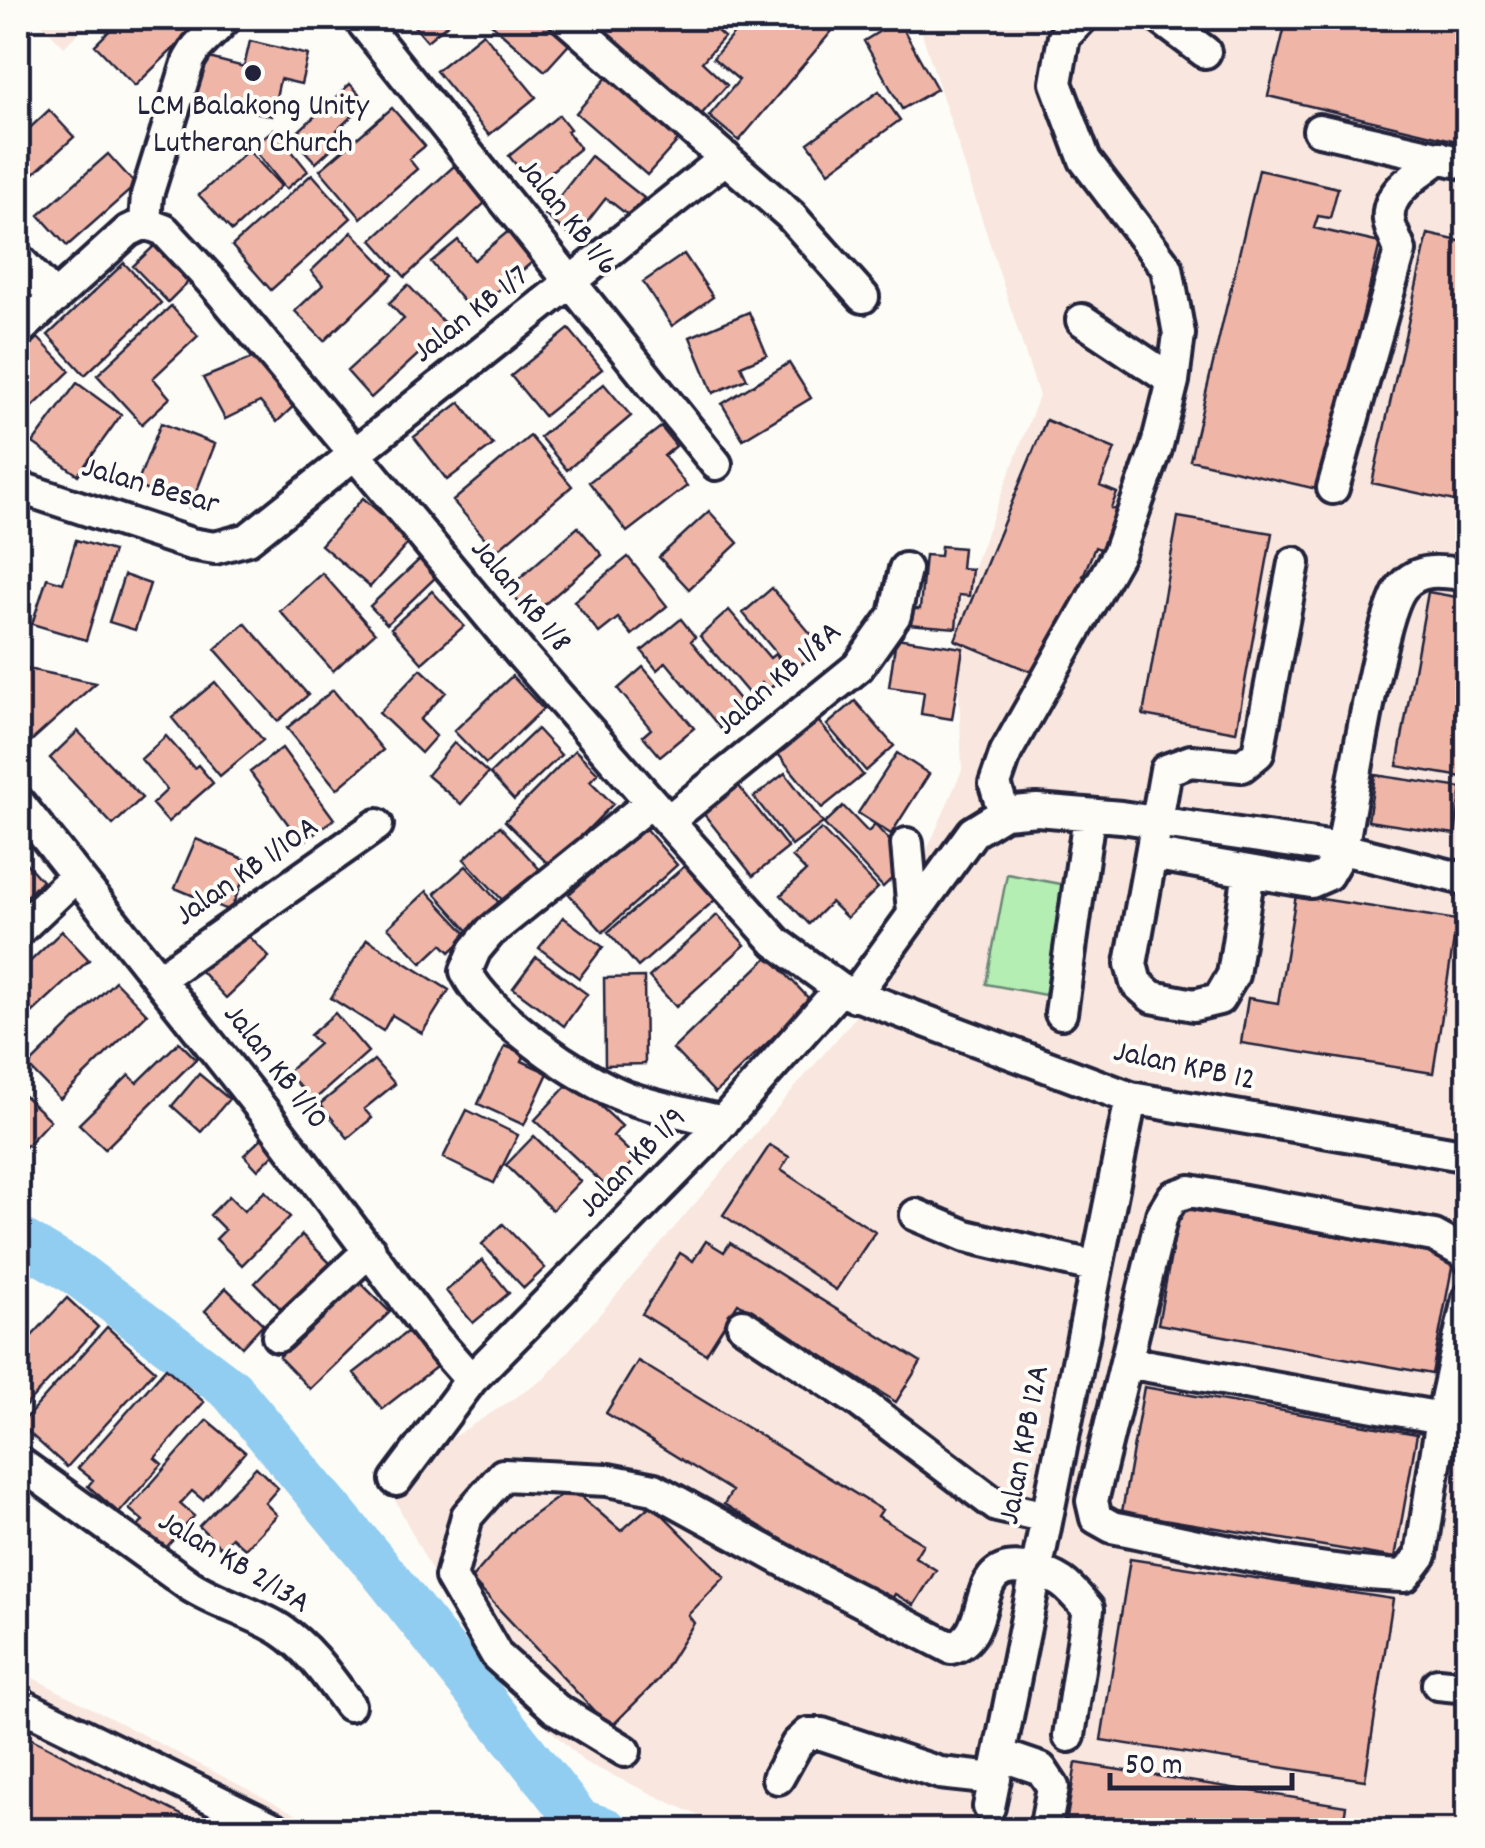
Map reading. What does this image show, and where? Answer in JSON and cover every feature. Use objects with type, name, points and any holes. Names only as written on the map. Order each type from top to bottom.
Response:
[{"type":"street","points":[[18,332],[128,231],[155,227],[147,195],[189,60],[197,46],[226,18]]},
{"type":"street","name":"Jalan KB 1/6","points":[[359,18],[716,464]]},
{"type":"street","points":[[565,18],[790,214],[863,296]]},
{"type":"street","points":[[1082,18],[1064,37],[1056,84],[1085,160],[1167,268],[1179,334],[1173,381],[1156,449],[1118,552],[1006,752],[995,784],[1004,814],[1037,810],[1156,822],[1342,850],[1468,880]]},
{"type":"street","points":[[1160,18],[1205,52]]},
{"type":"street","points":[[1319,130],[1454,160]]},
{"type":"street","name":"Jalan KB 1/7","points":[[353,452],[726,158]]},
{"type":"street","points":[[1333,488],[1400,251],[1388,222],[1390,205],[1398,191],[1454,160]]},
{"type":"street","name":"Jalan KB 1/8","points":[[155,227],[214,284],[521,654],[776,942],[847,992]]},
{"type":"street","points":[[18,259],[56,298]]},
{"type":"street","points":[[1082,320],[1173,381]]},
{"type":"street","name":"Jalan Besar","points":[[18,487],[191,544],[215,548],[248,539],[353,452]]},
{"type":"street","points":[[1249,872],[1233,975],[1219,999],[1194,1005],[1152,997],[1136,983],[1132,964],[1166,770],[1192,761],[1242,766],[1258,753],[1294,564]]},
{"type":"street","name":"Jalan KB 1/8A","points":[[723,1122],[625,1097],[587,1078],[491,1006],[472,987],[466,971],[475,950],[490,932],[858,668],[895,614],[905,569]]},
{"type":"street","points":[[1151,854],[1311,882],[1328,875],[1342,850],[1385,626],[1402,586],[1428,570],[1468,575]]},
{"type":"street","name":"Jalan KB 1/10","points":[[18,802],[472,1380]]},
{"type":"street","name":"Jalan KB 1/9","points":[[396,1480],[472,1380],[847,992],[973,832],[1004,814]]},
{"type":"street","points":[[1061,1013],[1088,816]]},
{"type":"street","name":"Jalan KB 1/10A","points":[[160,978],[377,825]]},
{"type":"street","points":[[907,844],[913,912]]},
{"type":"street","points":[[18,931],[76,876]]},
{"type":"street","name":"Jalan KPB 12","points":[[847,992],[1131,1098],[1468,1156]]},
{"type":"street","name":"Jalan KPB 12A","points":[[994,1780],[1131,1098]]},
{"type":"street","points":[[1468,1258],[1434,1236],[1190,1192],[1173,1197],[1162,1215],[1138,1309],[1092,1501],[1096,1518],[1112,1527],[1280,1560],[1405,1576],[1422,1555],[1442,1418],[1468,1299]]},
{"type":"street","points":[[916,1215],[966,1236],[1097,1267]]},
{"type":"street","points":[[278,1336],[370,1250]]},
{"type":"street","points":[[1091,1299],[1138,1309]]},
{"type":"street","points":[[743,1325],[862,1403],[997,1506],[1047,1517]]},
{"type":"street","points":[[1126,1362],[1442,1418]]},
{"type":"street","name":"Jalan KB 2/13A","points":[[18,1462],[189,1586],[214,1601],[279,1628],[312,1655],[348,1705]]},
{"type":"street","points":[[624,1751],[556,1710],[497,1656],[452,1576],[466,1516],[503,1475],[608,1480],[654,1488],[951,1648],[965,1644],[974,1632],[988,1584],[998,1572],[1012,1566],[1064,1580],[1088,1609],[1069,1736]]},
{"type":"street","points":[[18,1703],[277,1830]]},
{"type":"street","points":[[778,1778],[796,1744],[808,1734],[822,1734],[940,1774],[994,1780],[1041,1768],[1053,1787],[1045,1830]]},
{"type":"shaded area","points":[[36,18],[94,18],[64,47]]},
{"type":"shaded area","points":[[917,18],[1467,18],[1467,1830],[729,1830],[584,1762],[480,1663],[385,1481],[544,1379],[853,1020],[962,770],[956,613],[1039,396]]},
{"type":"shaded area","points":[[18,1670],[303,1818],[327,1830],[18,1830]]},
{"type":"green space","points":[[1007,874],[1066,885],[1045,995],[986,984]]},
{"type":"building","points":[[122,18],[205,18],[135,86],[95,45]]},
{"type":"building","points":[[407,18],[455,18],[427,41]]},
{"type":"building","points":[[492,18],[547,18],[573,40],[545,71],[489,22]]},
{"type":"building","points":[[589,18],[702,18],[724,37],[702,62],[727,85],[700,116]]},
{"type":"building","points":[[747,18],[843,18],[739,141],[709,116],[739,80],[713,58]]},
{"type":"building","points":[[1287,18],[1468,18],[1468,118],[1461,142],[1268,96]]},
{"type":"building","points":[[898,20],[937,89],[902,109],[864,41]]},
{"type":"building","points":[[483,33],[536,97],[489,135],[436,71]]},
{"type":"building","name":"LCM Balakong Unity Lutheran Church","points":[[250,41],[308,55],[301,84],[280,79],[272,116],[195,98],[205,57],[244,67]]},
{"type":"building","points":[[609,75],[681,137],[647,175],[576,113]]},
{"type":"building","points":[[350,84],[367,102],[337,130],[344,137],[316,163],[292,137]]},
{"type":"building","points":[[879,91],[900,120],[829,172],[808,143]]},
{"type":"building","points":[[392,108],[425,146],[409,159],[417,169],[361,218],[320,170]]},
{"type":"building","points":[[49,110],[74,137],[18,188],[18,139]]},
{"type":"building","points":[[559,115],[580,148],[533,186],[509,156]]},
{"type":"building","points":[[274,129],[308,171],[286,189],[252,147]]},
{"type":"building","points":[[248,150],[281,186],[232,231],[199,195]]},
{"type":"building","points":[[108,154],[136,185],[67,246],[39,215]]},
{"type":"building","points":[[591,156],[644,198],[629,216],[606,198],[574,239],[545,215]]},
{"type":"building","points":[[454,166],[486,202],[405,277],[372,240]]},
{"type":"building","points":[[1259,170],[1338,188],[1330,218],[1318,216],[1314,228],[1380,243],[1321,490],[1190,460]]},
{"type":"building","points":[[312,174],[351,218],[271,290],[232,246]]},
{"type":"building","points":[[511,229],[536,259],[472,312],[431,262],[458,240],[474,260]]},
{"type":"building","points":[[352,232],[393,275],[324,341],[295,311],[323,285],[311,271]]},
{"type":"building","points":[[1428,234],[1468,243],[1468,504],[1372,483]]},
{"type":"building","points":[[154,246],[188,282],[168,302],[133,266]]},
{"type":"building","points":[[684,254],[713,297],[672,326],[643,282]]},
{"type":"building","points":[[124,263],[161,303],[85,375],[48,335]]},
{"type":"building","points":[[408,285],[448,327],[371,398],[347,371],[404,319],[389,303]]},
{"type":"building","points":[[171,306],[198,336],[153,378],[170,398],[142,424],[97,375]]},
{"type":"building","points":[[749,312],[767,355],[741,366],[747,379],[713,393],[690,337]]},
{"type":"building","points":[[569,329],[602,369],[544,416],[511,376]]},
{"type":"building","points":[[38,338],[70,371],[18,421],[18,358]]},
{"type":"building","points":[[257,356],[297,403],[277,422],[260,402],[225,419],[203,378]]},
{"type":"building","points":[[789,363],[811,398],[743,439],[722,404]]},
{"type":"building","points":[[77,383],[121,415],[78,475],[33,443]]},
{"type":"building","points":[[604,384],[631,416],[567,470],[540,437]]},
{"type":"building","points":[[460,402],[493,445],[447,480],[414,437]]},
{"type":"building","points":[[1046,420],[1115,449],[1100,486],[1117,493],[1111,508],[1124,514],[1108,552],[1095,547],[1083,576],[1096,582],[1041,676],[955,640]]},
{"type":"building","points":[[161,423],[215,444],[190,508],[136,486]]},
{"type":"building","points":[[661,427],[676,446],[664,456],[687,486],[627,532],[589,482]]},
{"type":"building","points":[[530,436],[572,486],[496,551],[453,501]]},
{"type":"building","points":[[363,498],[411,540],[370,587],[321,545]]},
{"type":"building","points":[[709,511],[738,543],[689,589],[659,557]]},
{"type":"building","points":[[1178,517],[1272,533],[1236,732],[1143,715]]},
{"type":"building","points":[[578,527],[602,555],[531,616],[507,589]]},
{"type":"building","points":[[76,540],[113,551],[86,640],[32,624],[47,578],[63,583]]},
{"type":"building","points":[[941,546],[963,548],[961,568],[972,569],[969,596],[959,595],[956,628],[908,624],[909,609],[920,609],[925,555],[940,556]]},
{"type":"building","points":[[628,557],[667,606],[632,635],[618,618],[599,633],[574,601]]},
{"type":"building","points":[[420,559],[437,576],[387,624],[370,606]]},
{"type":"building","points":[[322,573],[375,633],[333,671],[280,611]]},
{"type":"building","points":[[124,575],[150,584],[135,630],[109,622]]},
{"type":"building","points":[[772,588],[822,647],[792,672],[743,613]]},
{"type":"building","points":[[432,591],[464,626],[422,663],[391,628]]},
{"type":"building","points":[[1428,592],[1468,599],[1468,778],[1397,766]]},
{"type":"building","points":[[729,610],[770,658],[775,654],[789,672],[768,690],[762,683],[749,694],[700,636]]},
{"type":"building","points":[[681,619],[695,637],[691,641],[746,708],[721,729],[666,662],[657,670],[642,651]]},
{"type":"building","points":[[245,623],[308,695],[278,721],[215,649]]},
{"type":"building","points":[[896,638],[963,648],[952,719],[921,714],[924,692],[889,687]]},
{"type":"building","points":[[18,667],[96,683],[18,753]]},
{"type":"building","points":[[643,667],[694,728],[660,756],[643,736],[651,729],[618,689]]},
{"type":"building","points":[[421,669],[446,692],[420,720],[436,736],[421,753],[379,713]]},
{"type":"building","points":[[512,676],[543,709],[486,764],[454,731]]},
{"type":"building","points":[[215,682],[263,740],[220,776],[172,718]]},
{"type":"building","points":[[333,690],[383,750],[337,789],[287,728]]},
{"type":"building","points":[[855,701],[894,746],[866,771],[827,725]]},
{"type":"building","points":[[814,716],[863,775],[822,808],[774,749]]},
{"type":"building","points":[[537,729],[561,755],[514,800],[490,774]]},
{"type":"building","points":[[78,731],[142,798],[113,825],[50,758]]},
{"type":"building","points":[[166,736],[213,783],[168,822],[152,804],[167,790],[141,759]]},
{"type":"building","points":[[454,743],[488,773],[461,804],[427,775]]},
{"type":"building","points":[[282,748],[334,819],[302,843],[250,772]]},
{"type":"building","points":[[575,750],[598,773],[590,781],[613,804],[551,867],[505,821]]},
{"type":"building","points":[[897,753],[929,774],[891,834],[858,813]]},
{"type":"building","points":[[785,773],[823,823],[792,846],[754,797]]},
{"type":"building","points":[[1375,775],[1462,788],[1455,834],[1368,821]]},
{"type":"building","points":[[738,785],[788,848],[753,876],[703,813]]},
{"type":"building","points":[[843,806],[868,832],[875,825],[901,853],[893,860],[902,869],[883,887],[824,824]]},
{"type":"building","points":[[500,826],[542,872],[507,905],[464,859]]},
{"type":"building","points":[[644,827],[677,865],[603,932],[569,894]]},
{"type":"building","points":[[821,829],[878,888],[847,918],[831,902],[809,924],[781,895],[806,871],[792,857]]},
{"type":"building","points":[[196,839],[251,862],[230,911],[175,888]]},
{"type":"building","points":[[18,854],[42,881],[18,904]]},
{"type":"building","points":[[686,865],[715,900],[638,967],[608,932]]},
{"type":"building","points":[[466,866],[502,906],[471,934],[435,893]]},
{"type":"building","points":[[427,891],[468,935],[450,952],[442,944],[422,963],[388,927]]},
{"type":"building","points":[[1296,895],[1457,920],[1433,1073],[1241,1043],[1248,998],[1278,1003]]},
{"type":"building","points":[[717,915],[745,945],[676,1007],[649,977]]},
{"type":"building","points":[[563,917],[603,947],[579,978],[539,948]]},
{"type":"building","points":[[243,930],[269,957],[226,998],[200,970]]},
{"type":"building","points":[[62,931],[89,960],[32,1013],[18,998],[18,973]]},
{"type":"building","points":[[367,939],[449,990],[422,1033],[392,1015],[383,1031],[331,998]]},
{"type":"building","points":[[769,956],[811,1001],[715,1093],[673,1049]]},
{"type":"building","points":[[536,957],[587,994],[564,1026],[513,988]]},
{"type":"building","points":[[644,977],[645,1064],[605,1065],[604,978]]},
{"type":"building","points":[[115,981],[147,1014],[60,1099],[28,1066]]},
{"type":"building","points":[[335,1013],[368,1052],[313,1101],[287,1072],[319,1044],[310,1035]]},
{"type":"building","points":[[179,1042],[196,1059],[105,1149],[79,1124],[129,1075],[137,1083]]},
{"type":"building","points":[[505,1046],[525,1054],[522,1061],[548,1073],[524,1125],[478,1104]]},
{"type":"building","points":[[374,1060],[395,1084],[364,1109],[372,1118],[348,1138],[320,1104]]},
{"type":"building","points":[[199,1074],[229,1099],[201,1132],[172,1106]]},
{"type":"building","points":[[572,1080],[622,1126],[613,1136],[636,1158],[608,1188],[535,1120]]},
{"type":"building","points":[[18,1090],[50,1120],[18,1155]]},
{"type":"building","points":[[467,1110],[518,1135],[494,1183],[443,1158]]},
{"type":"building","points":[[266,1134],[280,1148],[258,1170],[244,1155]]},
{"type":"building","points":[[534,1136],[580,1181],[552,1210],[506,1165]]},
{"type":"building","points":[[770,1145],[789,1157],[781,1170],[875,1232],[836,1290],[723,1215]]},
{"type":"building","points":[[265,1191],[290,1217],[242,1265],[216,1239],[225,1230],[210,1215],[229,1196],[244,1211]]},
{"type":"building","points":[[1180,1208],[1454,1257],[1432,1374],[1158,1324]]},
{"type":"building","points":[[503,1224],[545,1268],[524,1288],[482,1244]]},
{"type":"building","points":[[302,1235],[330,1263],[283,1311],[255,1283]]},
{"type":"building","points":[[706,1241],[724,1252],[730,1243],[921,1362],[896,1402],[738,1303],[706,1354],[642,1314],[680,1253],[693,1261]]},
{"type":"building","points":[[482,1260],[509,1293],[473,1323],[446,1291]]},
{"type":"building","points":[[358,1280],[390,1312],[310,1389],[279,1357]]},
{"type":"building","points":[[226,1288],[263,1324],[242,1347],[205,1311]]},
{"type":"building","points":[[67,1298],[98,1327],[18,1414],[18,1351]]},
{"type":"building","points":[[107,1327],[155,1370],[67,1467],[20,1425]]},
{"type":"building","points":[[408,1331],[436,1367],[382,1409],[354,1373]]},
{"type":"building","points":[[638,1361],[882,1510],[878,1516],[923,1544],[915,1557],[936,1570],[914,1605],[895,1594],[888,1605],[724,1504],[732,1491],[606,1413]]},
{"type":"building","points":[[166,1368],[204,1402],[155,1458],[162,1464],[119,1513],[88,1486],[93,1480],[78,1468]]},
{"type":"building","points":[[1144,1387],[1417,1434],[1395,1558],[1122,1512]]},
{"type":"building","points":[[207,1420],[245,1452],[203,1500],[192,1491],[180,1504],[194,1516],[164,1550],[138,1527],[143,1521],[129,1509]]},
{"type":"building","points":[[256,1467],[278,1488],[265,1503],[277,1515],[245,1549],[232,1537],[221,1548],[199,1526]]},
{"type":"building","points":[[571,1488],[621,1531],[652,1504],[725,1577],[688,1615],[694,1623],[659,1679],[610,1728],[471,1579],[517,1527]]},
{"type":"building","points":[[1130,1559],[1393,1599],[1365,1780],[1101,1740]]},
{"type":"building","points":[[18,1732],[211,1830],[18,1830]]},
{"type":"building","points":[[1076,1763],[1346,1806],[1342,1830],[1065,1830]]},
{"type":"waterway","points":[[18,1239],[76,1273],[231,1390],[376,1564],[579,1821],[606,1830]]},
{"type":"place","name":"LCM Balakong Unity Lutheran Church","points":[[253,73]]}]
